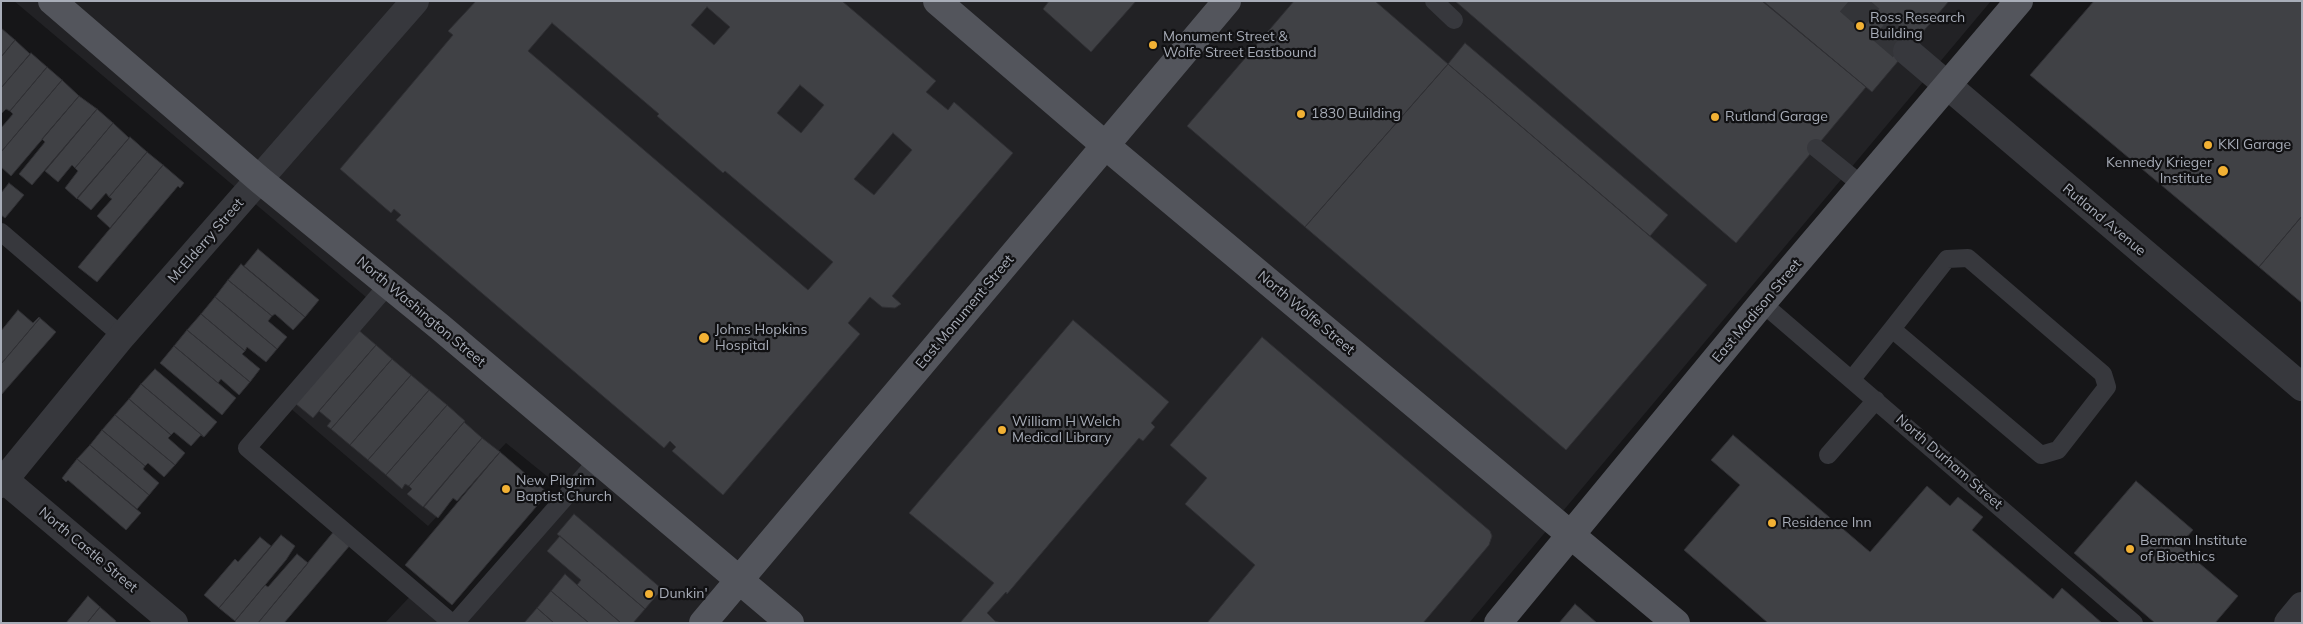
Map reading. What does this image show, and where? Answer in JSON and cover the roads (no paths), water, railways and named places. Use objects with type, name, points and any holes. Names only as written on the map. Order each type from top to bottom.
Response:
[{"type":"main road","name":"North Washington Street","points":[[52,1],[260,180],[598,460],[790,623]]},
{"type":"main road","name":"North Wolfe Street","points":[[938,1],[1106,146],[1676,623]]},
{"type":"main road","name":"East Monument Street","points":[[703,623],[1227,1]]},
{"type":"main road","name":"East Madison Street","points":[[1498,623],[1572,536],[1762,303],[2019,1]]},
{"type":"street","name":"McElderry Street","points":[[3,480],[122,336],[415,1]]},
{"type":"street","name":"Rutland Avenue","points":[[1906,51],[2302,387]]},
{"type":"street","name":"North Castle Street","points":[[3,480],[174,623]]},
{"type":"street","points":[[2288,623],[2302,606]]},
{"type":"lane","points":[[1434,1],[1454,20]]},
{"type":"lane","points":[[1816,148],[1863,186]]},
{"type":"lane","points":[[1,232],[122,336]]},
{"type":"lane","points":[[1852,379],[1892,329],[1948,259],[1968,258],[2103,374],[2107,387],[2058,450],[2041,455],[1892,329]]},
{"type":"lane","points":[[388,285],[247,448],[454,623],[598,460]]},
{"type":"lane","name":"North Durham Street","points":[[1762,303],[2134,623]]},
{"type":"lane","points":[[1828,455],[1876,400]]},
{"type":"tunnel","points":[[1849,1],[1907,51]]},
{"type":"place","name":"Ross Research Building","points":[[1860,26]]},
{"type":"place","name":"Monument Street & Wolfe Street Eastbound","points":[[1153,45]]},
{"type":"place","name":"1830 Building","points":[[1301,114]]},
{"type":"place","name":"Rutland Garage","points":[[1715,117]]},
{"type":"place","name":"KKI Garage","points":[[2208,145]]},
{"type":"place","name":"Kennedy Krieger Institute","points":[[2223,171]]},
{"type":"place","name":"Johns Hopkins Hospital","points":[[704,338]]},
{"type":"place","name":"William H Welch Medical Library","points":[[1002,430]]},
{"type":"place","name":"New Pilgrim Baptist Church","points":[[506,489]]},
{"type":"place","name":"Residence Inn","points":[[1772,523]]},
{"type":"place","name":"Berman Institute of Bioethics","points":[[2130,549]]},
{"type":"place","name":"Dunkin'","points":[[649,594]]}]
